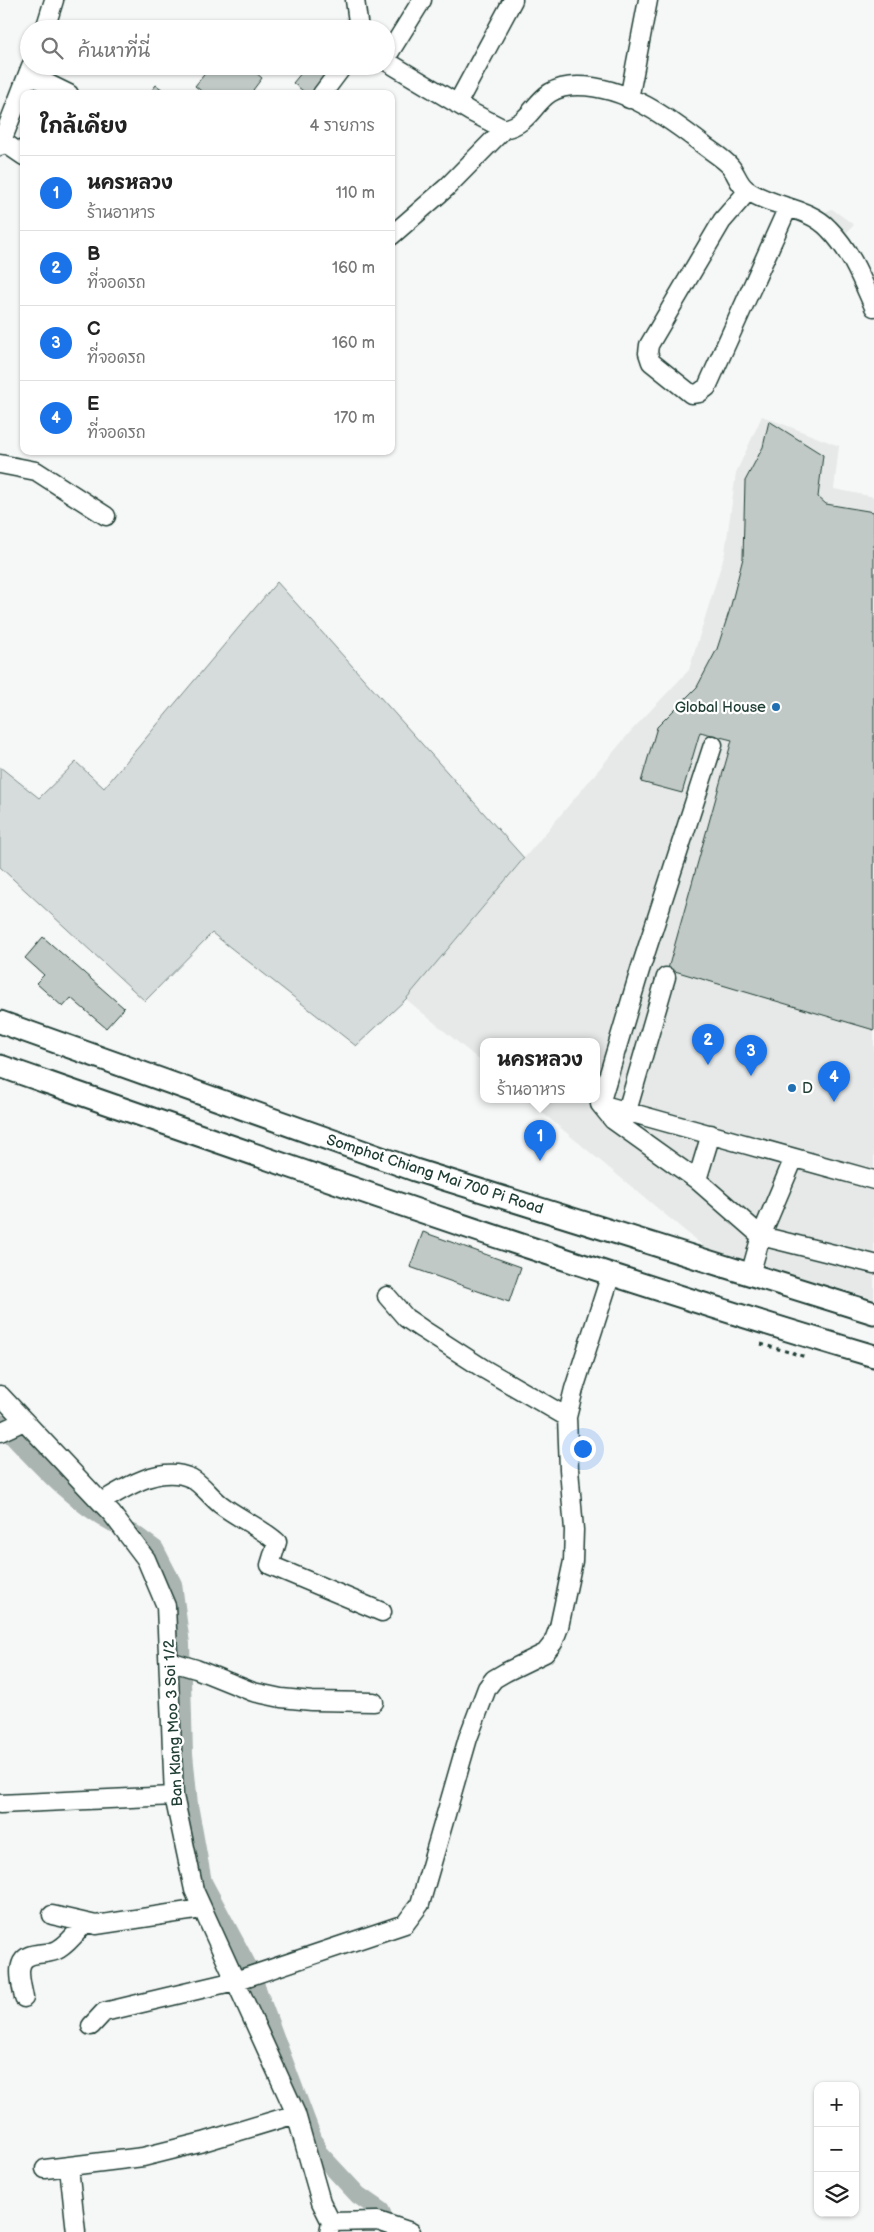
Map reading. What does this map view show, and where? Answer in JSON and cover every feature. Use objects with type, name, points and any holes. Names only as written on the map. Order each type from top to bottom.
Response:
[{"type":"main road","name":"Somphot Chiang Mai 700 Pi Road","points":[[0,1022],[415,1170],[874,1312]]},
{"type":"main road","points":[[0,1066],[402,1206],[741,1317],[874,1356]]},
{"type":"street","points":[[48,20],[54,0]]},
{"type":"street","points":[[355,0],[358,20]]},
{"type":"street","points":[[395,45],[422,0]]},
{"type":"street","points":[[457,104],[513,0]]},
{"type":"street","points":[[629,99],[648,0]]},
{"type":"street","points":[[395,66],[457,104],[504,129]]},
{"type":"street","points":[[20,154],[1,143],[7,108],[26,75]]},
{"type":"street","points":[[37,75],[62,90]]},
{"type":"street","points":[[325,90],[336,75]]},
{"type":"street","points":[[395,233],[446,188],[504,129],[514,127],[522,121],[550,91],[559,87],[601,88],[629,99],[671,120],[730,165],[740,184],[748,191],[761,198],[788,207],[827,226],[854,262],[874,307]]},
{"type":"street","points":[[748,191],[722,221],[649,345],[648,354],[651,362],[691,394],[699,393],[707,388],[788,207]]},
{"type":"street","points":[[0,464],[36,471],[106,516]]},
{"type":"street","points":[[600,1104],[640,970],[712,745]]},
{"type":"street","points":[[627,1111],[666,977]]},
{"type":"street","points":[[600,1104],[874,1180]]},
{"type":"street","points":[[600,1104],[613,1120],[697,1180],[761,1236],[874,1264]]},
{"type":"street","points":[[697,1180],[711,1134]]},
{"type":"street","points":[[750,1275],[761,1236],[794,1158]]},
{"type":"street","points":[[90,2026],[104,2012],[234,1981],[405,1924],[420,1904],[468,1738],[487,1688],[494,1679],[545,1653],[553,1643],[559,1627],[573,1553],[568,1417],[574,1389],[611,1274]]},
{"type":"street","points":[[387,1296],[406,1318],[422,1329],[484,1369],[568,1417]]},
{"type":"street","name":"Ban Klang Moo 3 Soi 1/2","points":[[0,1395],[102,1502],[146,1559],[166,1606],[173,1663],[174,1796],[194,1890],[296,2114],[330,2227]]},
{"type":"street","points":[[0,1432],[24,1421]]},
{"type":"street","points":[[102,1502],[132,1484],[154,1476],[180,1475],[192,1479],[220,1504],[265,1531],[277,1542],[270,1565],[382,1612]]},
{"type":"street","points":[[173,1663],[196,1669],[252,1692],[281,1698],[312,1701],[374,1702]]},
{"type":"street","points":[[0,1804],[174,1796]]},
{"type":"street","points":[[52,1914],[84,1924],[109,1924],[202,1909]]},
{"type":"street","points":[[24,1998],[19,1967],[23,1960],[30,1955],[61,1948],[84,1924]]},
{"type":"street","points":[[45,2169],[143,2157],[204,2142],[296,2114]]},
{"type":"street","points":[[69,2167],[76,2232]]},
{"type":"street","points":[[330,2227],[378,2221],[411,2232]]},
{"type":"shaded area","points":[[832,209],[854,225],[846,233],[821,214]]},
{"type":"shaded area","points":[[762,416],[839,446],[834,489],[874,497],[874,1299],[708,1250],[531,1103],[600,1103],[600,1038],[480,1038],[480,1061],[406,999],[632,730],[689,670],[725,553],[736,473]]},
{"type":"shaded area","points":[[277,582],[524,858],[406,999],[356,1046],[212,933],[145,1001],[0,867],[0,767],[39,798],[76,762],[104,788]]},
{"type":"building","points":[[204,75],[258,75],[262,78],[253,90],[200,90],[195,86]]},
{"type":"building","points":[[300,75],[329,75],[316,90],[302,90],[293,83]]},
{"type":"building","points":[[156,85],[163,90],[152,90]]},
{"type":"building","name":"Global House","points":[[769,421],[823,455],[818,497],[826,504],[874,512],[874,1030],[668,969],[732,740],[700,732],[682,793],[641,782],[657,727],[697,687],[717,649],[730,609],[743,558],[745,481],[763,447]]},
{"type":"building","points":[[43,937],[124,1008],[106,1028],[71,998],[63,1007],[36,983],[44,975],[25,958]]},
{"type":"building","points":[[423,1232],[521,1267],[509,1302],[410,1267]]},
{"type":"waterway","points":[[0,1423],[67,1490],[81,1502],[113,1523]]},
{"type":"waterway","points":[[133,1533],[155,1549],[173,1584],[181,1644],[184,1754],[189,1805],[203,1882],[250,1970],[318,2152],[358,2195],[381,2211],[390,2232]]},
{"type":"place","name":"Global House","points":[[776,707]]},
{"type":"place","name":"B","points":[[708,1065]]},
{"type":"place","name":"C","points":[[751,1076]]},
{"type":"place","name":"D","points":[[792,1088]]},
{"type":"place","name":"E","points":[[834,1102]]},
{"type":"place","name":"นครหลวง","points":[[540,1161]]}]
